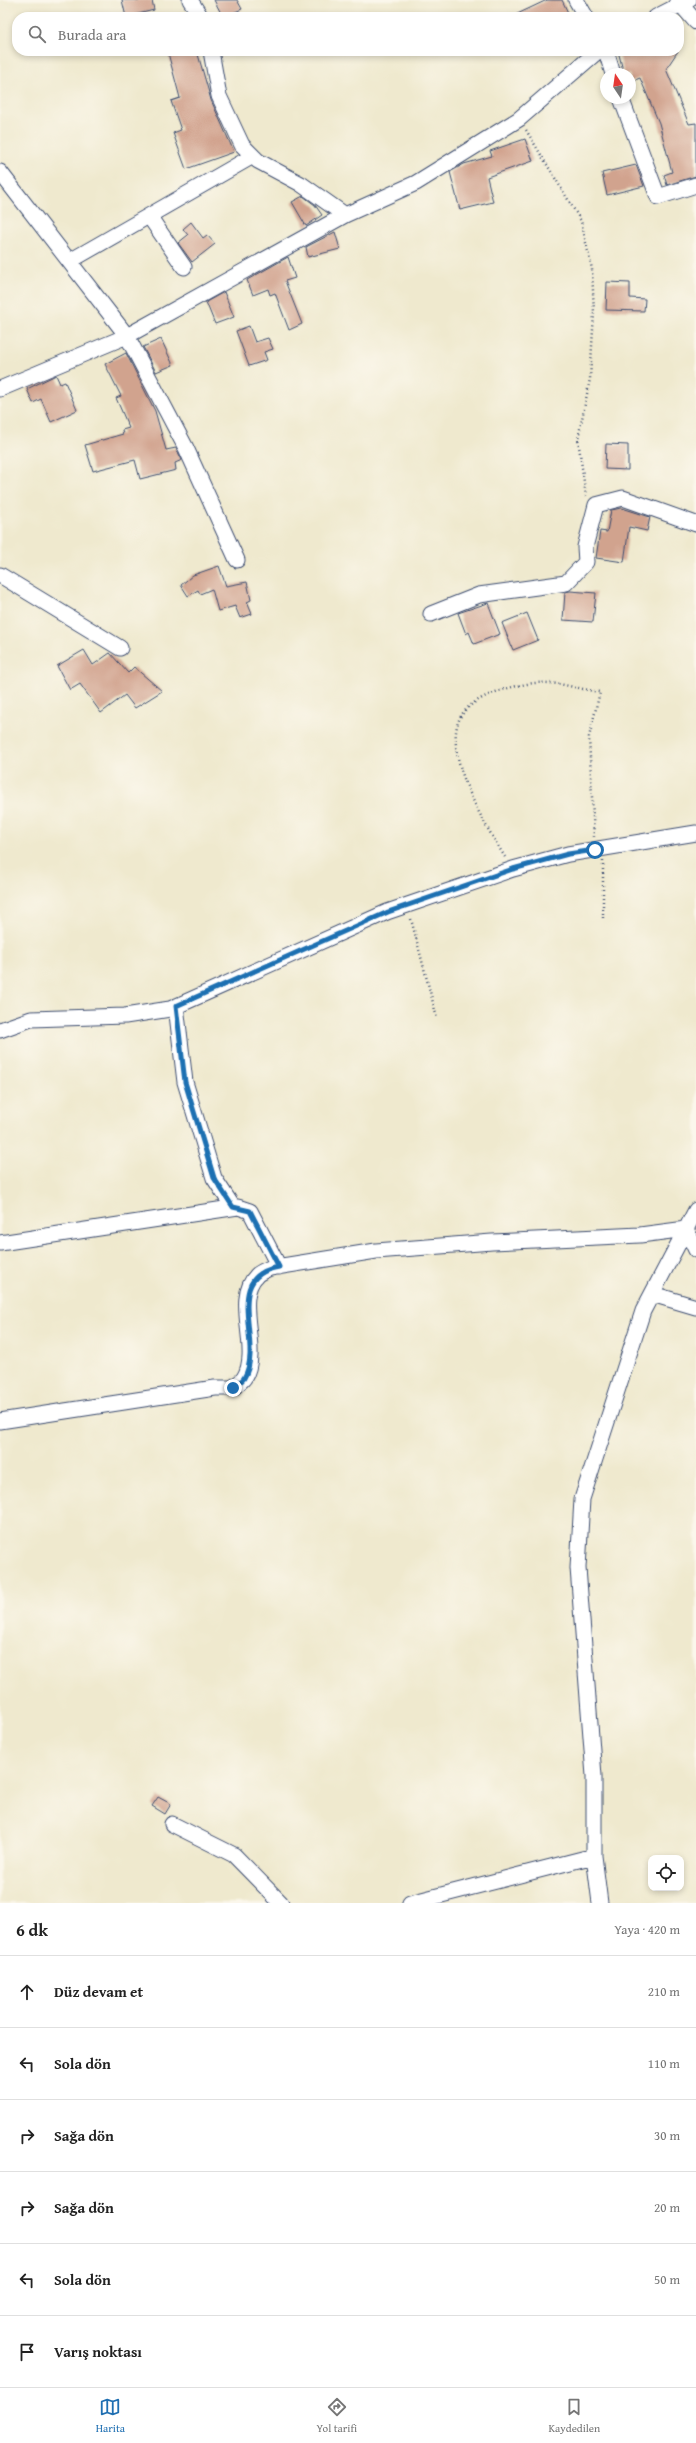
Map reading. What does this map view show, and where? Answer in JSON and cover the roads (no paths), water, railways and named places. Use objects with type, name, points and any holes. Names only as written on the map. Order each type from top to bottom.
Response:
[{"type":"street","points":[[190,0],[197,12]]},
{"type":"street","points":[[576,0],[583,12]]},
{"type":"street","points":[[664,12],[682,1],[696,22]]},
{"type":"street","points":[[212,56],[219,96],[242,145],[258,161],[301,184],[345,215]]},
{"type":"street","points":[[0,389],[127,336],[345,215],[416,183],[519,120],[592,56]]},
{"type":"street","points":[[608,56],[611,68]]},
{"type":"street","points":[[623,104],[658,197],[696,186]]},
{"type":"street","points":[[70,261],[252,156]]},
{"type":"street","points":[[0,172],[127,336],[186,448],[237,560]]},
{"type":"street","points":[[148,216],[184,267]]},
{"type":"street","points":[[431,614],[479,595],[566,583],[586,562],[585,547],[596,505],[623,498],[696,524]]},
{"type":"street","points":[[0,575],[120,648]]},
{"type":"street","points":[[0,1030],[31,1019],[125,1016],[176,1006],[388,912],[513,869],[568,854],[696,833]]},
{"type":"street","points":[[176,1006],[185,1082],[214,1178],[233,1207]]},
{"type":"street","points":[[0,1243],[233,1207],[250,1211],[279,1267]]},
{"type":"street","points":[[600,1903],[594,1856],[594,1776],[578,1568],[582,1499],[643,1311],[696,1210]]},
{"type":"street","points":[[0,1421],[207,1389],[233,1388],[244,1378],[250,1357],[247,1307],[249,1286],[257,1275],[270,1268],[376,1252],[492,1242],[640,1235],[686,1229]]},
{"type":"street","points":[[686,1229],[696,1250]]},
{"type":"street","points":[[652,1294],[696,1307]]},
{"type":"street","points":[[172,1824],[234,1855],[281,1903]]},
{"type":"street","points":[[410,1903],[594,1856]]}]
